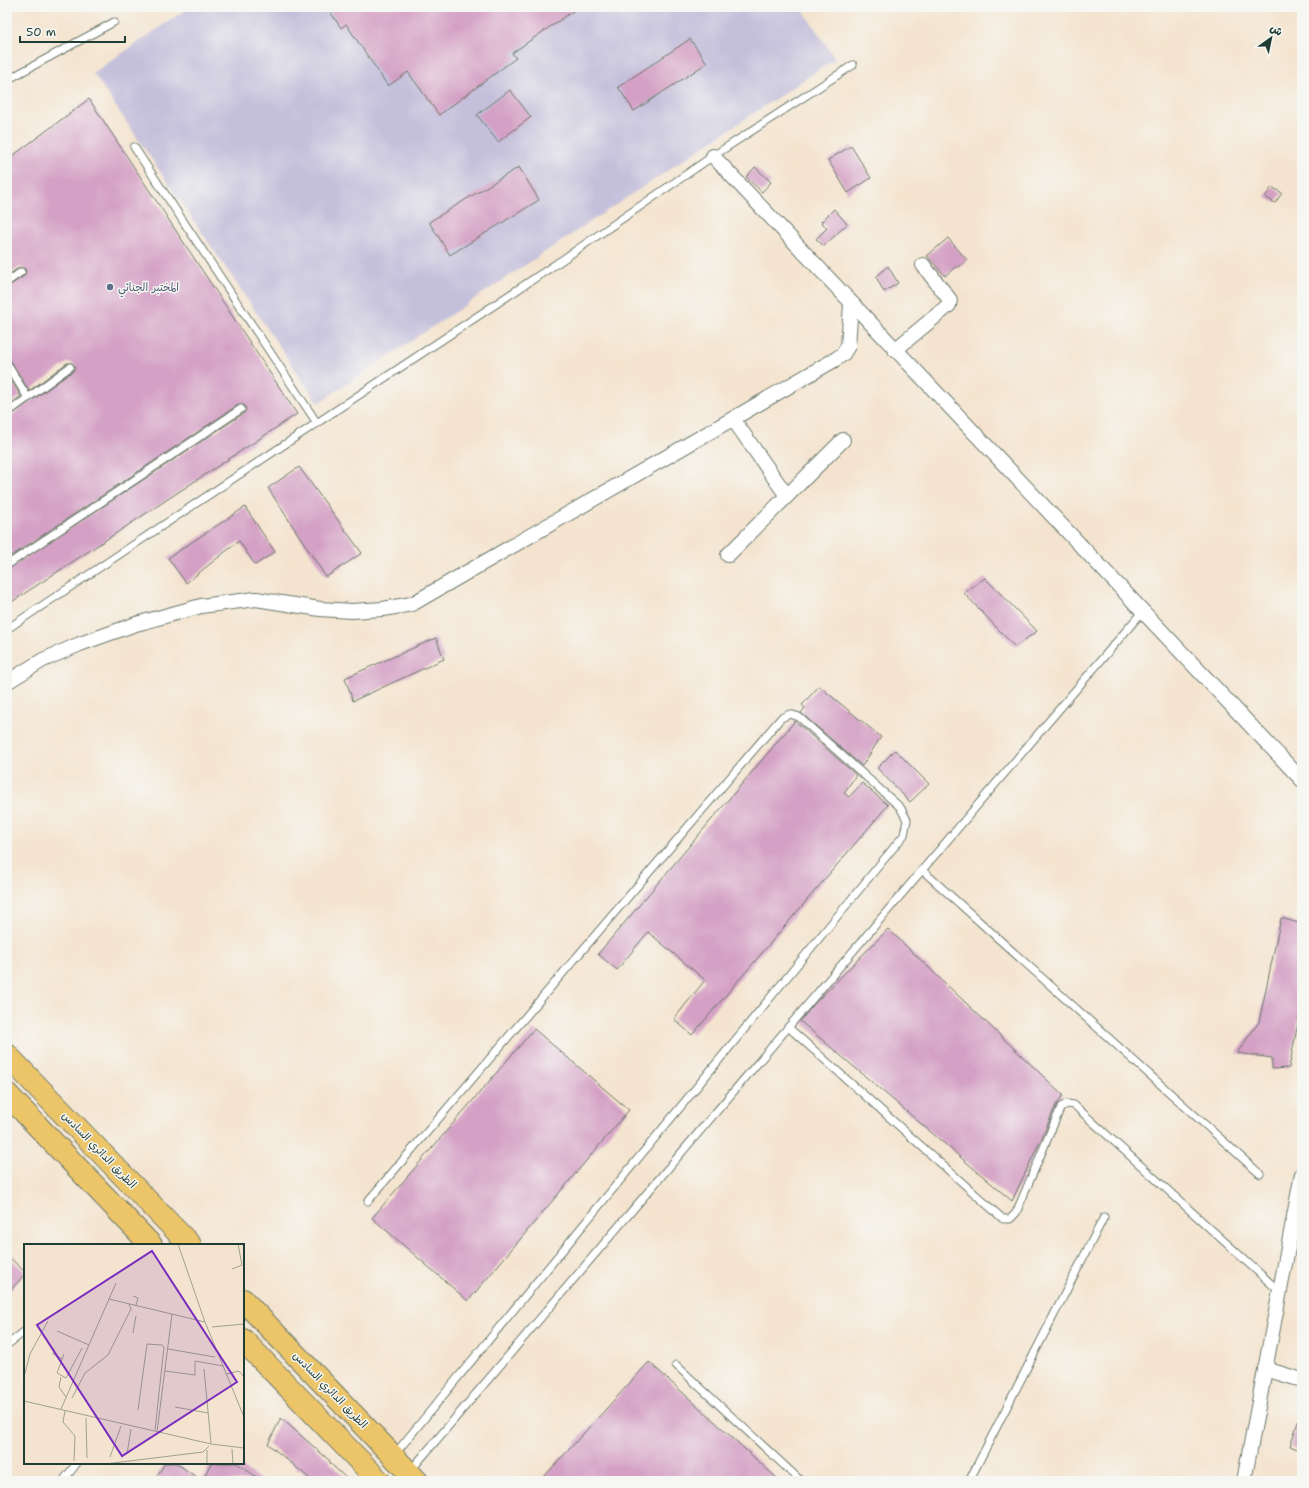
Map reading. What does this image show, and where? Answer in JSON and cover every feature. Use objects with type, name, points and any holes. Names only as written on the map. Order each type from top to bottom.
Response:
[{"type":"highway","name":"الطريق الدائري السادس","points":[[7,1055],[189,1244]]},
{"type":"highway","points":[[7,1094],[144,1243]]},
{"type":"highway","name":"الطريق الدائري السادس","points":[[244,1301],[413,1477]]},
{"type":"highway","points":[[244,1341],[378,1481]]},
{"type":"street","points":[[713,156],[851,304],[1302,780]]},
{"type":"street","points":[[895,350],[949,304],[950,300],[923,265]]},
{"type":"street","points":[[7,682],[43,660],[80,644],[136,624],[201,606],[256,599],[320,609],[352,611],[383,609],[412,604],[836,359],[843,354],[848,346],[851,304]]},
{"type":"street","points":[[733,419],[787,496]]},
{"type":"street","points":[[728,555],[843,440]]},
{"type":"street","points":[[1244,1481],[1302,1174]]},
{"type":"street","points":[[1265,1369],[1302,1380]]},
{"type":"lane","points":[[7,80],[114,22]]},
{"type":"lane","points":[[7,629],[92,574],[562,260],[713,156],[853,65]]},
{"type":"lane","points":[[134,146],[317,423]]},
{"type":"lane","points":[[7,282],[21,272]]},
{"type":"lane","points":[[7,364],[28,398]]},
{"type":"lane","points":[[7,413],[70,367]]},
{"type":"lane","points":[[7,565],[241,409]]},
{"type":"lane","points":[[413,1477],[788,1027],[1142,612]]},
{"type":"lane","points":[[368,1201],[781,718],[790,714],[799,717],[900,806],[907,820],[904,835],[393,1456]]},
{"type":"lane","points":[[922,870],[1260,1174]]},
{"type":"lane","points":[[788,1027],[1003,1219],[1010,1219],[1016,1213],[1061,1107],[1067,1104],[1074,1105],[1280,1291]]},
{"type":"lane","points":[[969,1481],[1104,1217]]},
{"type":"lane","points":[[7,1345],[24,1333]]},
{"type":"lane","points":[[676,1366],[801,1481]]},
{"type":"lane","points":[[63,1481],[76,1464]]},
{"type":"shaded area","points":[[190,7],[801,7],[835,59],[318,403],[93,73]]},
{"type":"building","points":[[327,7],[579,7],[512,53],[516,58],[439,115],[408,72],[388,86],[346,24],[341,28]]},
{"type":"building","points":[[690,39],[707,63],[634,111],[618,87]]},
{"type":"building","points":[[510,90],[531,117],[498,142],[477,115]]},
{"type":"building","name":"المختبر الجنائي","points":[[89,99],[297,414],[7,605],[7,570],[244,413],[246,409],[244,405],[238,405],[7,559],[7,418],[73,371],[75,367],[72,363],[67,363],[29,391],[11,361],[7,359],[7,287],[24,276],[26,272],[25,269],[20,267],[7,276],[7,160]]},
{"type":"building","points":[[851,146],[871,178],[848,193],[828,160]]},
{"type":"building","points":[[519,167],[539,200],[450,255],[429,222]]},
{"type":"building","points":[[755,167],[771,182],[762,192],[746,177]]},
{"type":"building","points":[[1272,187],[1282,193],[1275,203],[1265,197]]},
{"type":"building","points":[[834,209],[847,224],[824,246],[816,239],[827,228],[821,222]]},
{"type":"building","points":[[948,238],[967,260],[945,276],[927,256]]},
{"type":"building","points":[[888,266],[898,283],[884,292],[876,277]]},
{"type":"building","points":[[7,374],[21,396],[7,407]]},
{"type":"building","points":[[299,467],[362,553],[326,577],[268,488]]},
{"type":"building","points":[[245,507],[275,552],[255,565],[239,541],[186,583],[168,558]]},
{"type":"building","points":[[985,578],[1037,631],[1015,647],[964,593]]},
{"type":"building","points":[[436,638],[444,659],[353,701],[345,678]]},
{"type":"building","points":[[819,686],[881,737],[862,766],[801,713],[805,708],[802,705]]},
{"type":"building","points":[[795,721],[856,775],[844,793],[849,797],[862,783],[888,805],[692,1035],[674,1019],[705,980],[648,932],[617,970],[598,954]]},
{"type":"building","points":[[895,750],[929,784],[910,802],[877,768]]},
{"type":"building","points":[[1281,918],[1302,924],[1302,1003],[1289,1068],[1272,1069],[1272,1058],[1237,1053],[1259,1022]]},
{"type":"building","points":[[888,929],[1063,1095],[1056,1105],[1012,1201],[800,1021],[815,1003]]},
{"type":"building","points":[[534,1029],[629,1110],[468,1301],[372,1218]]},
{"type":"building","points":[[7,1255],[24,1271],[24,1275],[7,1294]]},
{"type":"building","points":[[649,1362],[780,1481],[540,1481]]},
{"type":"building","points":[[1300,1416],[1302,1416],[1302,1451],[1290,1446]]},
{"type":"building","points":[[281,1418],[330,1461],[330,1463],[349,1481],[313,1481],[268,1444]]},
{"type":"building","points":[[164,1464],[177,1464],[202,1481],[165,1481],[157,1476]]},
{"type":"building","points":[[210,1464],[238,1464],[262,1481],[202,1481]]},
{"type":"place","name":"المختبر الجنائي","points":[[110,287]]}]
